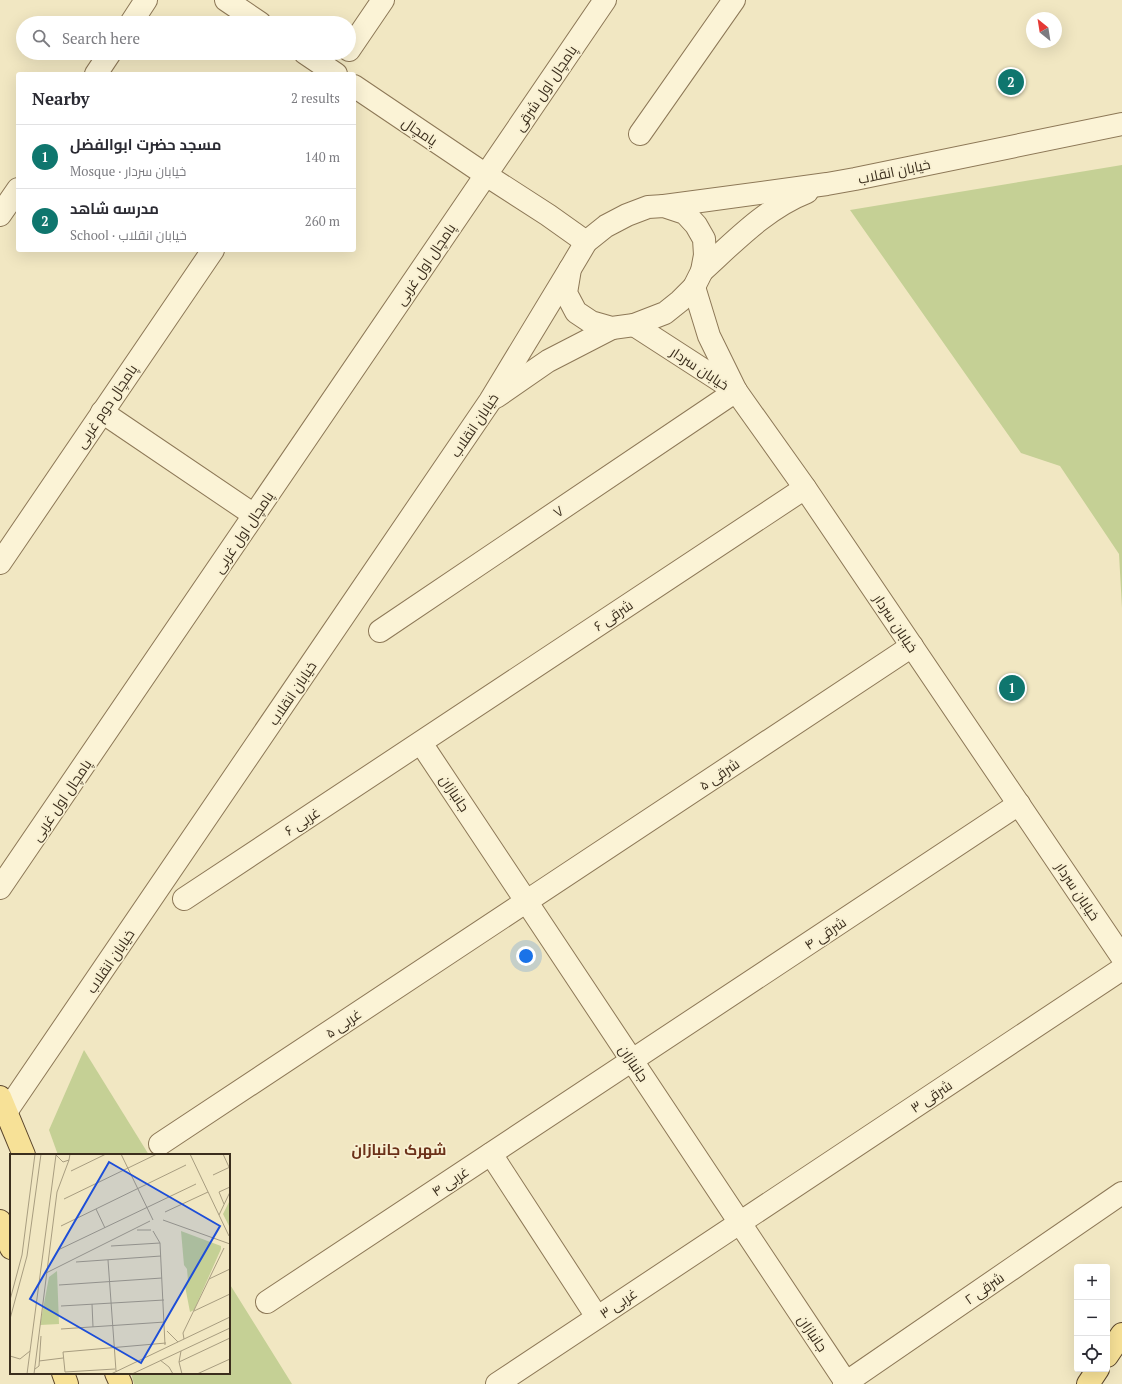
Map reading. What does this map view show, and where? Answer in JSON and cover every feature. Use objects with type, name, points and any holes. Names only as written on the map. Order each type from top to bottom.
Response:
[{"type":"main road","points":[[3,1104],[24,1154]]},
{"type":"main road","points":[[0,1221],[10,1246]]},
{"type":"main road","points":[[1110,1352],[1122,1334]]},
{"type":"main road","points":[[1088,1384],[1096,1372]]},
{"type":"main road","points":[[63,1374],[67,1384]]},
{"type":"main road","points":[[116,1374],[121,1384]]},
{"type":"street","points":[[136,16],[146,0]]},
{"type":"street","points":[[226,0],[250,16]]},
{"type":"street","points":[[356,40],[383,0]]},
{"type":"street","name":"پامچال اول شرقی","points":[[486,175],[605,0]]},
{"type":"street","points":[[640,134],[734,0]]},
{"type":"street","points":[[97,72],[105,60]]},
{"type":"street","points":[[315,60],[331,72]]},
{"type":"street","points":[[335,72],[343,60]]},
{"type":"street","name":"پامچال","points":[[356,87],[548,215],[586,242]]},
{"type":"street","name":"خیابان انقلاب","points":[[664,206],[827,184],[1122,124]]},
{"type":"street","name":"پامچال اول غربی","points":[[0,888],[486,175]]},
{"type":"street","points":[[490,401],[548,361],[612,328],[634,325],[665,313],[680,301],[698,279],[736,239],[770,213],[796,196],[827,184]]},
{"type":"street","points":[[0,215],[16,191]]},
{"type":"street","points":[[612,328],[591,322],[576,312],[566,293],[570,269],[586,242],[606,226],[627,215],[648,207],[664,206],[685,213],[696,225],[704,239],[705,255],[698,279],[710,336],[736,391]]},
{"type":"street","name":"پامچال دوم غربی","points":[[0,563],[212,252]]},
{"type":"street","name":"خیابان انقلاب","points":[[3,1104],[490,401],[570,269]]},
{"type":"street","name":"خیابان سردار","points":[[634,325],[736,391],[805,488],[1122,957]]},
{"type":"street","name":"۷","points":[[380,631],[736,391]]},
{"type":"street","points":[[102,412],[254,515]]},
{"type":"street","name":"۶ شرقی","points":[[421,743],[805,488]]},
{"type":"street","name":"۵ شرقی","points":[[526,902],[912,646]]},
{"type":"street","name":"۶ غربی","points":[[184,899],[421,743]]},
{"type":"street","name":"جانبازان","points":[[421,743],[846,1384]]},
{"type":"street","name":"۴ شرقی","points":[[632,1061],[1019,804]]},
{"type":"street","name":"۵ غربی","points":[[160,1144],[526,902]]},
{"type":"street","name":"۳ شرقی","points":[[739,1223],[1122,969]]},
{"type":"street","name":"۴ غربی","points":[[268,1302],[632,1061]]},
{"type":"street","points":[[491,1154],[597,1317]]},
{"type":"street","name":"۲ شرقی","points":[[846,1384],[1122,1193]]},
{"type":"street","name":"۳ غربی","points":[[497,1384],[739,1223]]},
{"type":"green space","points":[[1122,165],[1122,608],[1119,554],[1060,466],[1021,453],[850,210]]},
{"type":"green space","points":[[84,1050],[148,1154],[58,1154],[49,1130]]},
{"type":"green space","points":[[230,1285],[292,1384],[134,1384],[131,1374],[230,1374]]},
{"type":"place","name":"مدرسه شاهد","points":[[1011,82]]},
{"type":"place","name":"مسجد حضرت ابوالفضل","points":[[1012,688]]},
{"type":"district","name":"شهرک جانبازان","points":[[399,1149]]}]
